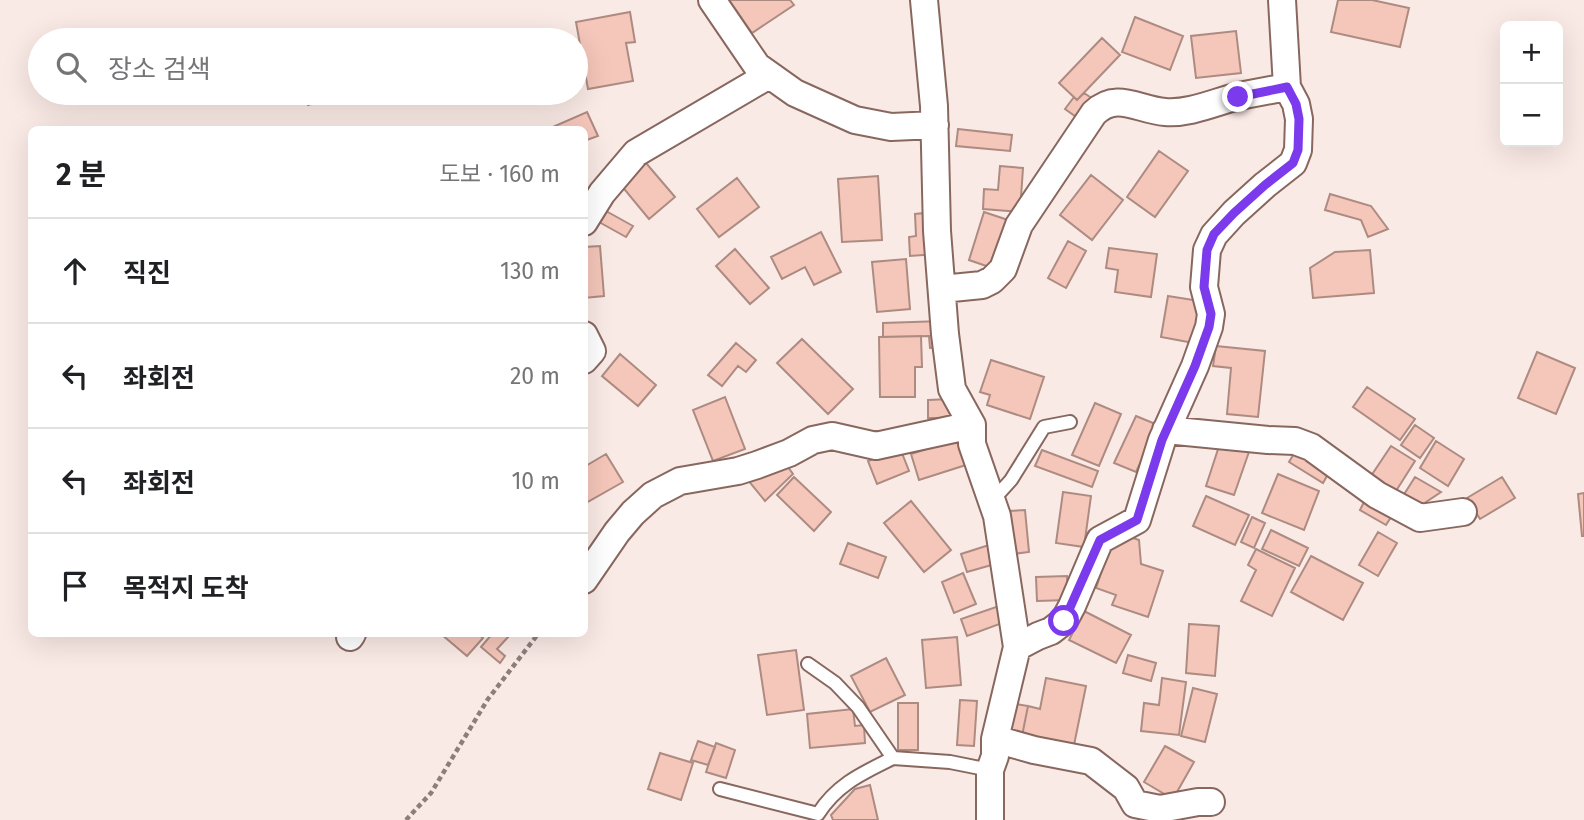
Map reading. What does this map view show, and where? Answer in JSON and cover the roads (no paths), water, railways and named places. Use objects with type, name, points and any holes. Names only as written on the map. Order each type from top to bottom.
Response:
[{"type":"street","points":[[712,0],[757,66],[795,93],[855,121],[891,127],[935,125]]},
{"type":"street","points":[[924,0],[935,125],[937,231],[952,389],[972,425],[972,444],[997,516],[1017,647],[990,771],[990,820]]},
{"type":"street","points":[[1017,647],[1051,631],[1064,621],[1100,540],[1137,520],[1166,430],[1195,366],[1209,327],[1211,314],[1204,287],[1207,250],[1214,234],[1234,213],[1293,163],[1298,150],[1299,119],[1296,104],[1287,87],[1282,0]]},
{"type":"street","points":[[588,216],[602,193],[636,153],[769,75]]},
{"type":"street","points":[[942,289],[982,285],[1003,269],[1019,225],[1101,106],[1120,102],[1163,112],[1176,112],[1287,87]]},
{"type":"street","points":[[588,574],[633,513],[653,495],[680,481],[757,466],[813,440],[832,436],[876,446],[972,425]]},
{"type":"street","points":[[1166,430],[1295,441],[1311,447],[1377,495],[1419,519],[1463,512]]},
{"type":"street","points":[[995,740],[1091,761],[1126,788],[1135,804],[1160,809],[1211,802]]},
{"type":"lane","points":[[992,501],[1011,480],[1044,427],[1070,422]]},
{"type":"lane","points":[[808,664],[835,683],[859,707],[893,758]]},
{"type":"lane","points":[[720,789],[818,814],[828,799],[854,778],[893,758],[950,762],[990,771]]}]
